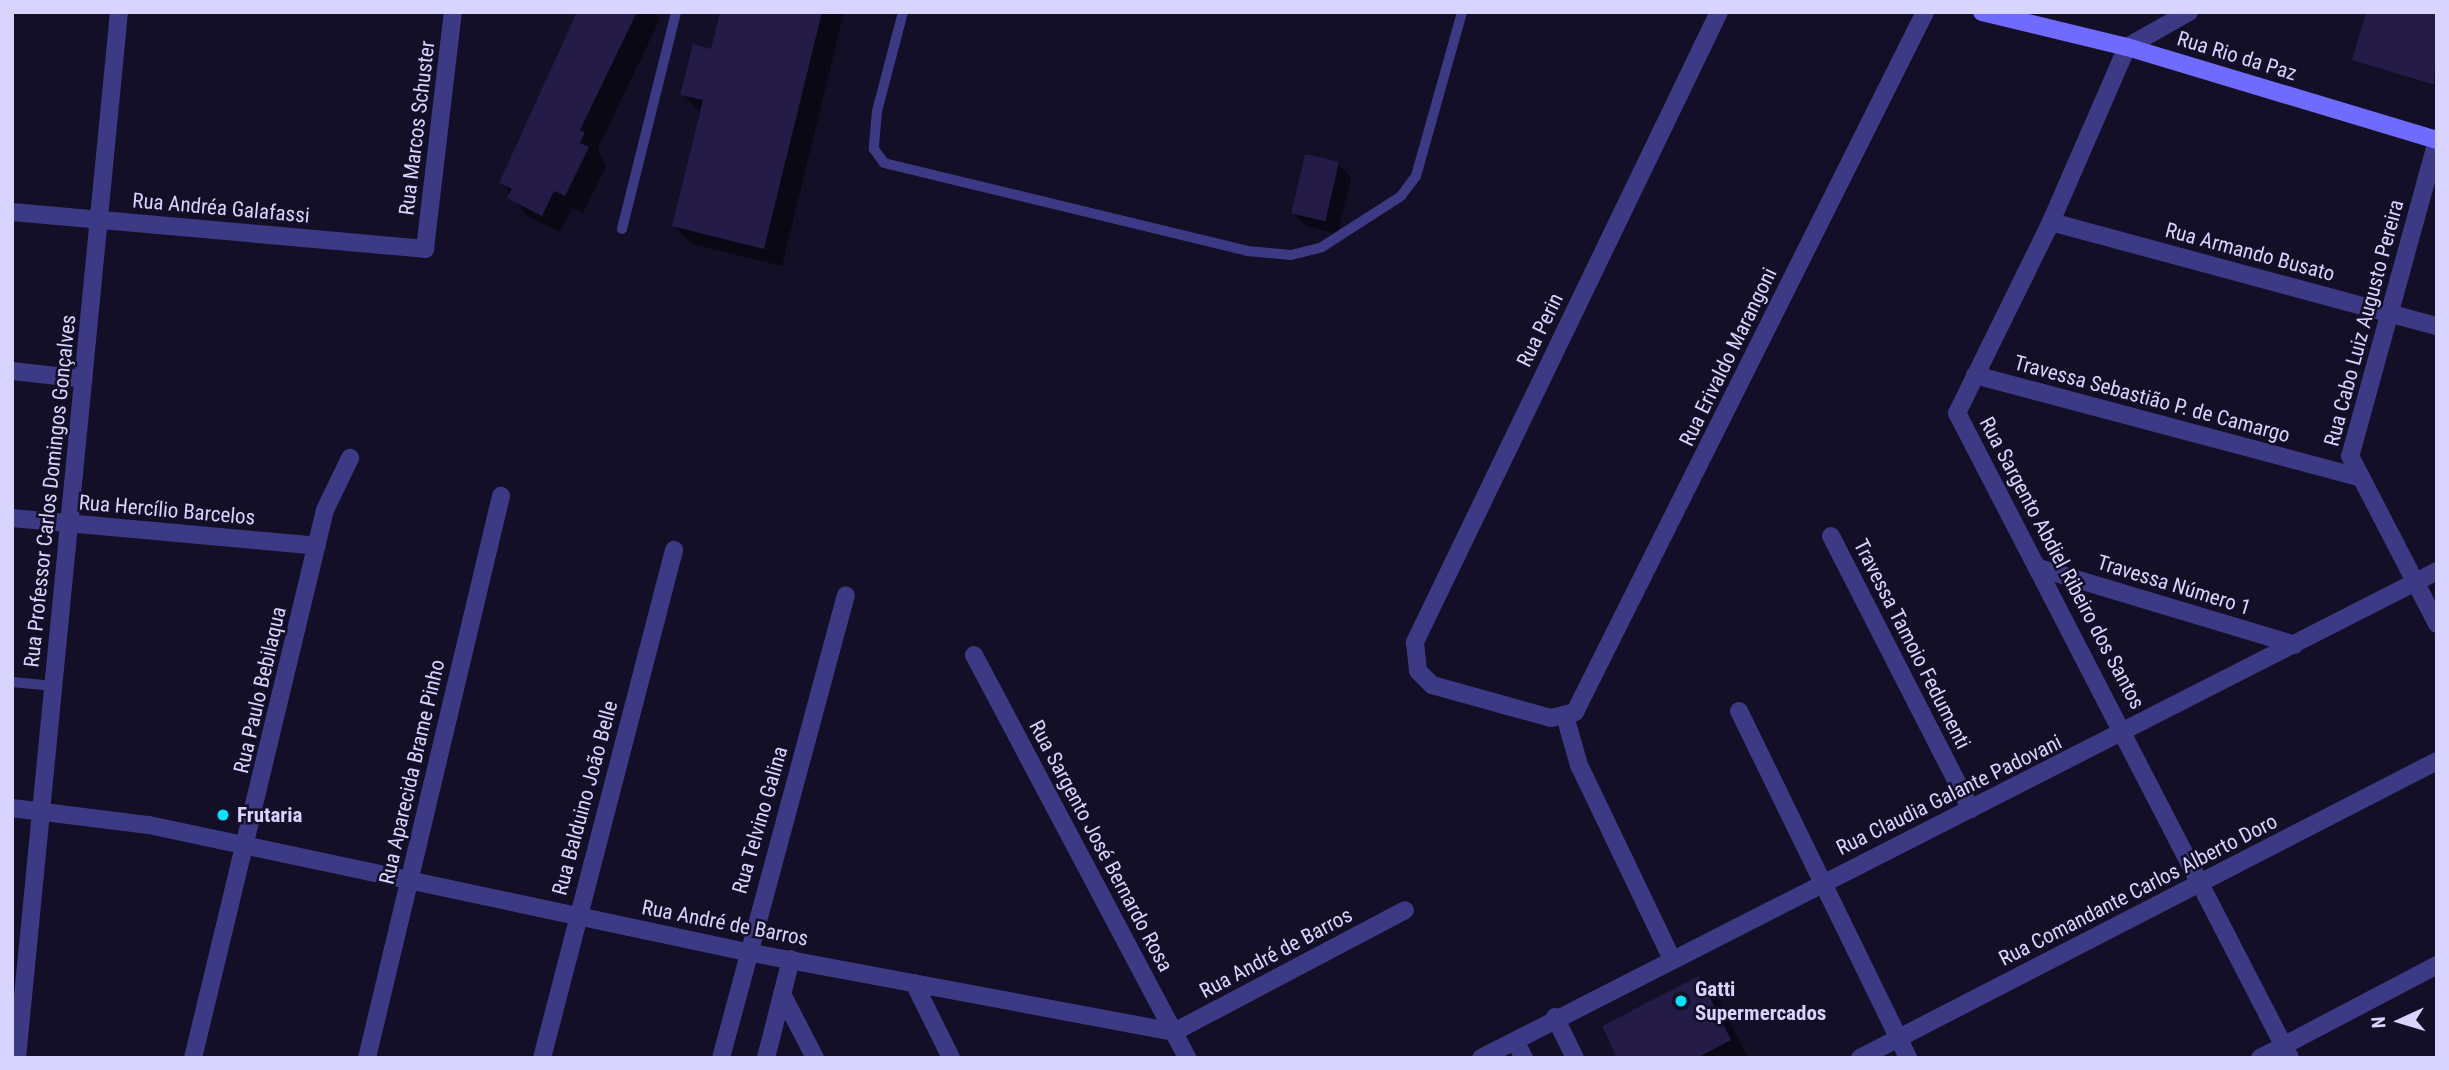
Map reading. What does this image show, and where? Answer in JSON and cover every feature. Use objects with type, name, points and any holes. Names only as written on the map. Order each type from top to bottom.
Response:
[{"type":"main road","name":"Rua Rio da Paz","points":[[1982,12],[2127,47],[2437,140]]},
{"type":"street","name":"Rua Professor Carlos Domingos Gonçalves","points":[[17,1058],[39,810],[54,686],[119,12]]},
{"type":"street","name":"Rua Marcos Schuster","points":[[425,249],[453,12]]},
{"type":"street","name":"Rua Perin","points":[[1565,716],[1432,685],[1418,670],[1415,642],[1719,12]]},
{"type":"street","name":"Rua Erivaldo Marangoni","points":[[1565,716],[1581,704],[1924,12]]},
{"type":"street","points":[[2127,47],[2189,12]]},
{"type":"street","name":"Rua Sargento Abdiel Ribeiro dos Santos","points":[[2127,47],[2051,222],[1956,413],[2126,733],[2287,1052]]},
{"type":"street","name":"Rua Cabo Luiz Augusto Pereira","points":[[2437,140],[2387,312],[2350,456],[2358,477],[2437,624]]},
{"type":"street","name":"Rua Andréa Galafassi","points":[[12,212],[425,249]]},
{"type":"street","name":"Rua Armando Busato","points":[[2051,222],[2437,326]]},
{"type":"street","points":[[12,370],[84,379]]},
{"type":"street","name":"Travessa Sebastião P. de Camargo","points":[[1975,375],[2358,477]]},
{"type":"street","name":"Rua Paulo Bebilaqua","points":[[194,1058],[247,850],[325,510],[350,458]]},
{"type":"street","name":"Rua Aparecida Brame Pinho","points":[[367,1058],[501,496]]},
{"type":"street","name":"Rua Hercílio Barcelos","points":[[12,518],[317,546]]},
{"type":"street","name":"Travessa Tamoio Fedumenti","points":[[1831,536],[1971,809]]},
{"type":"street","name":"Rua Balduino João Belle","points":[[542,1058],[674,550]]},
{"type":"street","name":"Travessa Número 1","points":[[2039,568],[2295,645]]},
{"type":"street","name":"Rua Claudia Galante Padovani","points":[[1480,1058],[1671,957],[2126,733],[2437,571]]},
{"type":"street","name":"Rua Telvino Galina","points":[[721,1058],[747,952],[846,596]]},
{"type":"street","name":"Rua Sargento José Bernardo Rosa","points":[[974,656],[1187,1058]]},
{"type":"street","points":[[1739,711],[1820,884],[1908,1058]]},
{"type":"street","points":[[1565,716],[1579,765],[1671,957]]},
{"type":"street","name":"Rua Comandante Carlos Alberto Doro","points":[[1860,1058],[2437,761]]},
{"type":"street","name":"Rua André de Barros","points":[[12,808],[149,825],[247,850],[577,918],[1174,1032],[1405,910]]},
{"type":"street","points":[[766,1058],[791,959]]},
{"type":"street","points":[[2260,1058],[2287,1052],[2437,965]]},
{"type":"street","points":[[914,983],[951,1058]]},
{"type":"street","points":[[782,994],[815,1058]]},
{"type":"street","points":[[1555,1017],[1575,1058]]},
{"type":"street","points":[[1515,1041],[1524,1058]]},
{"type":"lane","points":[[622,229],[676,12]]},
{"type":"lane","points":[[902,12],[877,111],[874,149],[884,163],[1247,251],[1291,255],[1322,247],[1401,196],[1416,176],[1462,12]]},
{"type":"lane","points":[[12,682],[54,686]]},
{"type":"building","points":[[577,12],[637,12],[580,130],[585,132],[580,143],[589,147],[565,196],[554,191],[542,216],[507,198],[512,189],[499,183]]},
{"type":"building","points":[[720,12],[822,12],[764,249],[672,226],[703,100],[680,95],[693,44],[711,49]]},
{"type":"building","points":[[2366,12],[2437,12],[2434,85],[2352,60]]},
{"type":"building","points":[[1305,154],[1339,162],[1325,221],[1291,213]]},
{"type":"building","name":"Gatti Supermercados","points":[[1699,976],[1731,1040],[1697,1058],[1617,1058],[1602,1026]]},
{"type":"place","name":"Frutaria","points":[[223,815]]},
{"type":"place","name":"Gatti Supermercados","points":[[1681,1001]]}]
